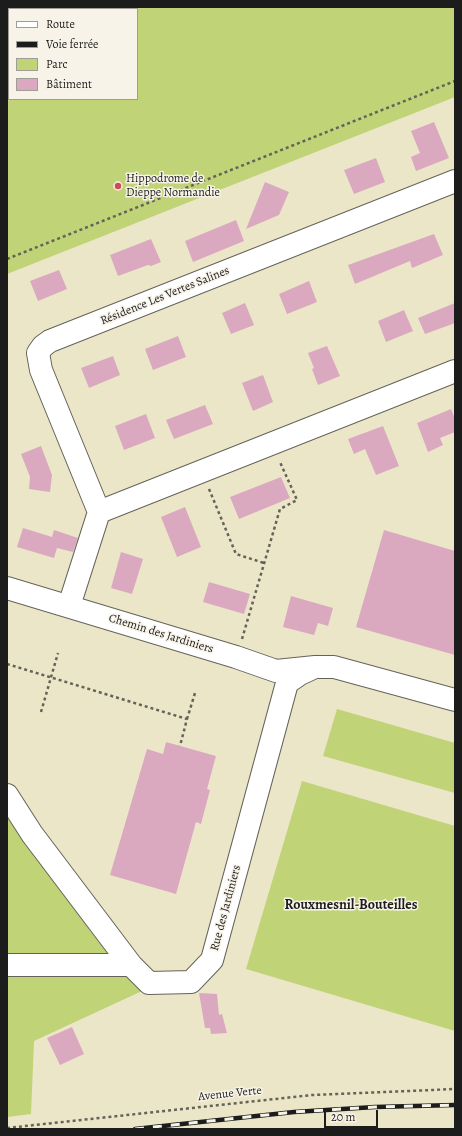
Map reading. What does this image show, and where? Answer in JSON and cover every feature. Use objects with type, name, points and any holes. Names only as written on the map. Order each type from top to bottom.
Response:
[{"type":"street","name":"Résidence Les Vertes Salines","points":[[99,512],[41,370],[38,353],[42,346],[50,341],[455,181]]},
{"type":"street","points":[[69,606],[99,512],[455,371]]},
{"type":"street","name":"Chemin des Jardiniers","points":[[7,588],[236,657],[276,671],[315,667],[334,667],[455,700]]},
{"type":"street","name":"Rue des Jardiniers","points":[[7,795],[32,834],[130,965],[149,983],[191,982],[212,960],[287,683],[300,674],[315,667]]},
{"type":"street","points":[[7,965],[130,965]]},
{"type":"path","points":[[7,259],[455,81]]},
{"type":"path","points":[[236,657],[280,508],[297,500],[272,443]]},
{"type":"path","points":[[201,471],[236,554],[264,563]]},
{"type":"path","points":[[41,712],[58,653]]},
{"type":"path","points":[[7,664],[187,719]]},
{"type":"path","points":[[180,746],[195,693]]},
{"type":"path","name":"Avenue Verte","points":[[7,1128],[312,1095],[455,1089]]},
{"type":"green space","name":"Hippodrome de Dieppe Normandie","points":[[7,7],[455,7],[455,97],[7,274]]},
{"type":"green space","points":[[337,709],[455,743],[455,793],[323,756]]},
{"type":"green space","points":[[302,781],[455,826],[455,1031],[246,969]]},
{"type":"green space","points":[[7,807],[142,991],[34,1041],[31,1114],[7,1117]]},
{"type":"building","points":[[434,122],[449,158],[416,171],[411,157],[420,153],[411,131]]},
{"type":"building","points":[[376,158],[385,182],[354,194],[344,170]]},
{"type":"building","points":[[265,182],[289,192],[279,215],[246,229]]},
{"type":"building","points":[[236,220],[244,241],[193,262],[185,241]]},
{"type":"building","points":[[434,234],[443,255],[412,268],[410,261],[355,284],[348,265]]},
{"type":"building","points":[[151,239],[161,262],[118,276],[110,255]]},
{"type":"building","points":[[59,270],[67,289],[38,301],[30,281]]},
{"type":"building","points":[[309,281],[317,302],[287,314],[279,294]]},
{"type":"building","points":[[245,303],[254,325],[231,334],[222,313]]},
{"type":"building","points":[[455,303],[455,323],[425,334],[418,318]]},
{"type":"building","points":[[404,310],[413,331],[386,342],[378,321]]},
{"type":"building","points":[[178,336],[186,357],[153,370],[145,349]]},
{"type":"building","points":[[327,346],[340,376],[318,385],[312,369],[314,368],[308,353]]},
{"type":"building","points":[[113,356],[120,375],[89,388],[81,368]]},
{"type":"building","points":[[263,375],[273,402],[253,411],[242,383]]},
{"type":"building","points":[[205,405],[213,424],[174,439],[166,420]]},
{"type":"building","points":[[451,409],[455,419],[455,432],[440,438],[443,445],[428,452],[417,423]]},
{"type":"building","points":[[146,414],[155,438],[124,450],[115,426]]},
{"type":"building","points":[[383,426],[399,466],[376,475],[365,449],[354,454],[348,439]]},
{"type":"building","points":[[41,446],[52,475],[50,492],[29,489],[30,477],[21,454]]},
{"type":"building","points":[[281,477],[290,498],[239,519],[230,497]]},
{"type":"building","points":[[185,507],[201,547],[177,557],[161,517]]},
{"type":"building","points":[[23,528],[52,537],[54,530],[78,538],[73,552],[57,548],[54,558],[17,547]]},
{"type":"building","points":[[384,530],[455,551],[455,655],[356,627]]},
{"type":"building","points":[[121,552],[143,559],[132,594],[111,588]]},
{"type":"building","points":[[209,582],[250,594],[244,614],[203,602]]},
{"type":"building","points":[[291,596],[333,608],[328,626],[318,623],[314,635],[283,627]]},
{"type":"building","points":[[166,742],[216,756],[207,789],[210,790],[201,824],[196,822],[176,894],[110,875],[147,749],[163,754]]},
{"type":"building","points":[[199,993],[217,994],[219,1015],[222,1014],[227,1033],[211,1034],[210,1028],[205,1028]]},
{"type":"building","points":[[72,1027],[84,1054],[60,1065],[47,1038]]},
{"type":"railway","points":[[135,1129],[294,1112],[375,1107],[455,1105]]},
{"type":"place","name":"Hippodrome de Dieppe Normandie","points":[[118,186]]},
{"type":"district","name":"Rouxmesnil-Bouteilles","points":[[351,906]]}]
